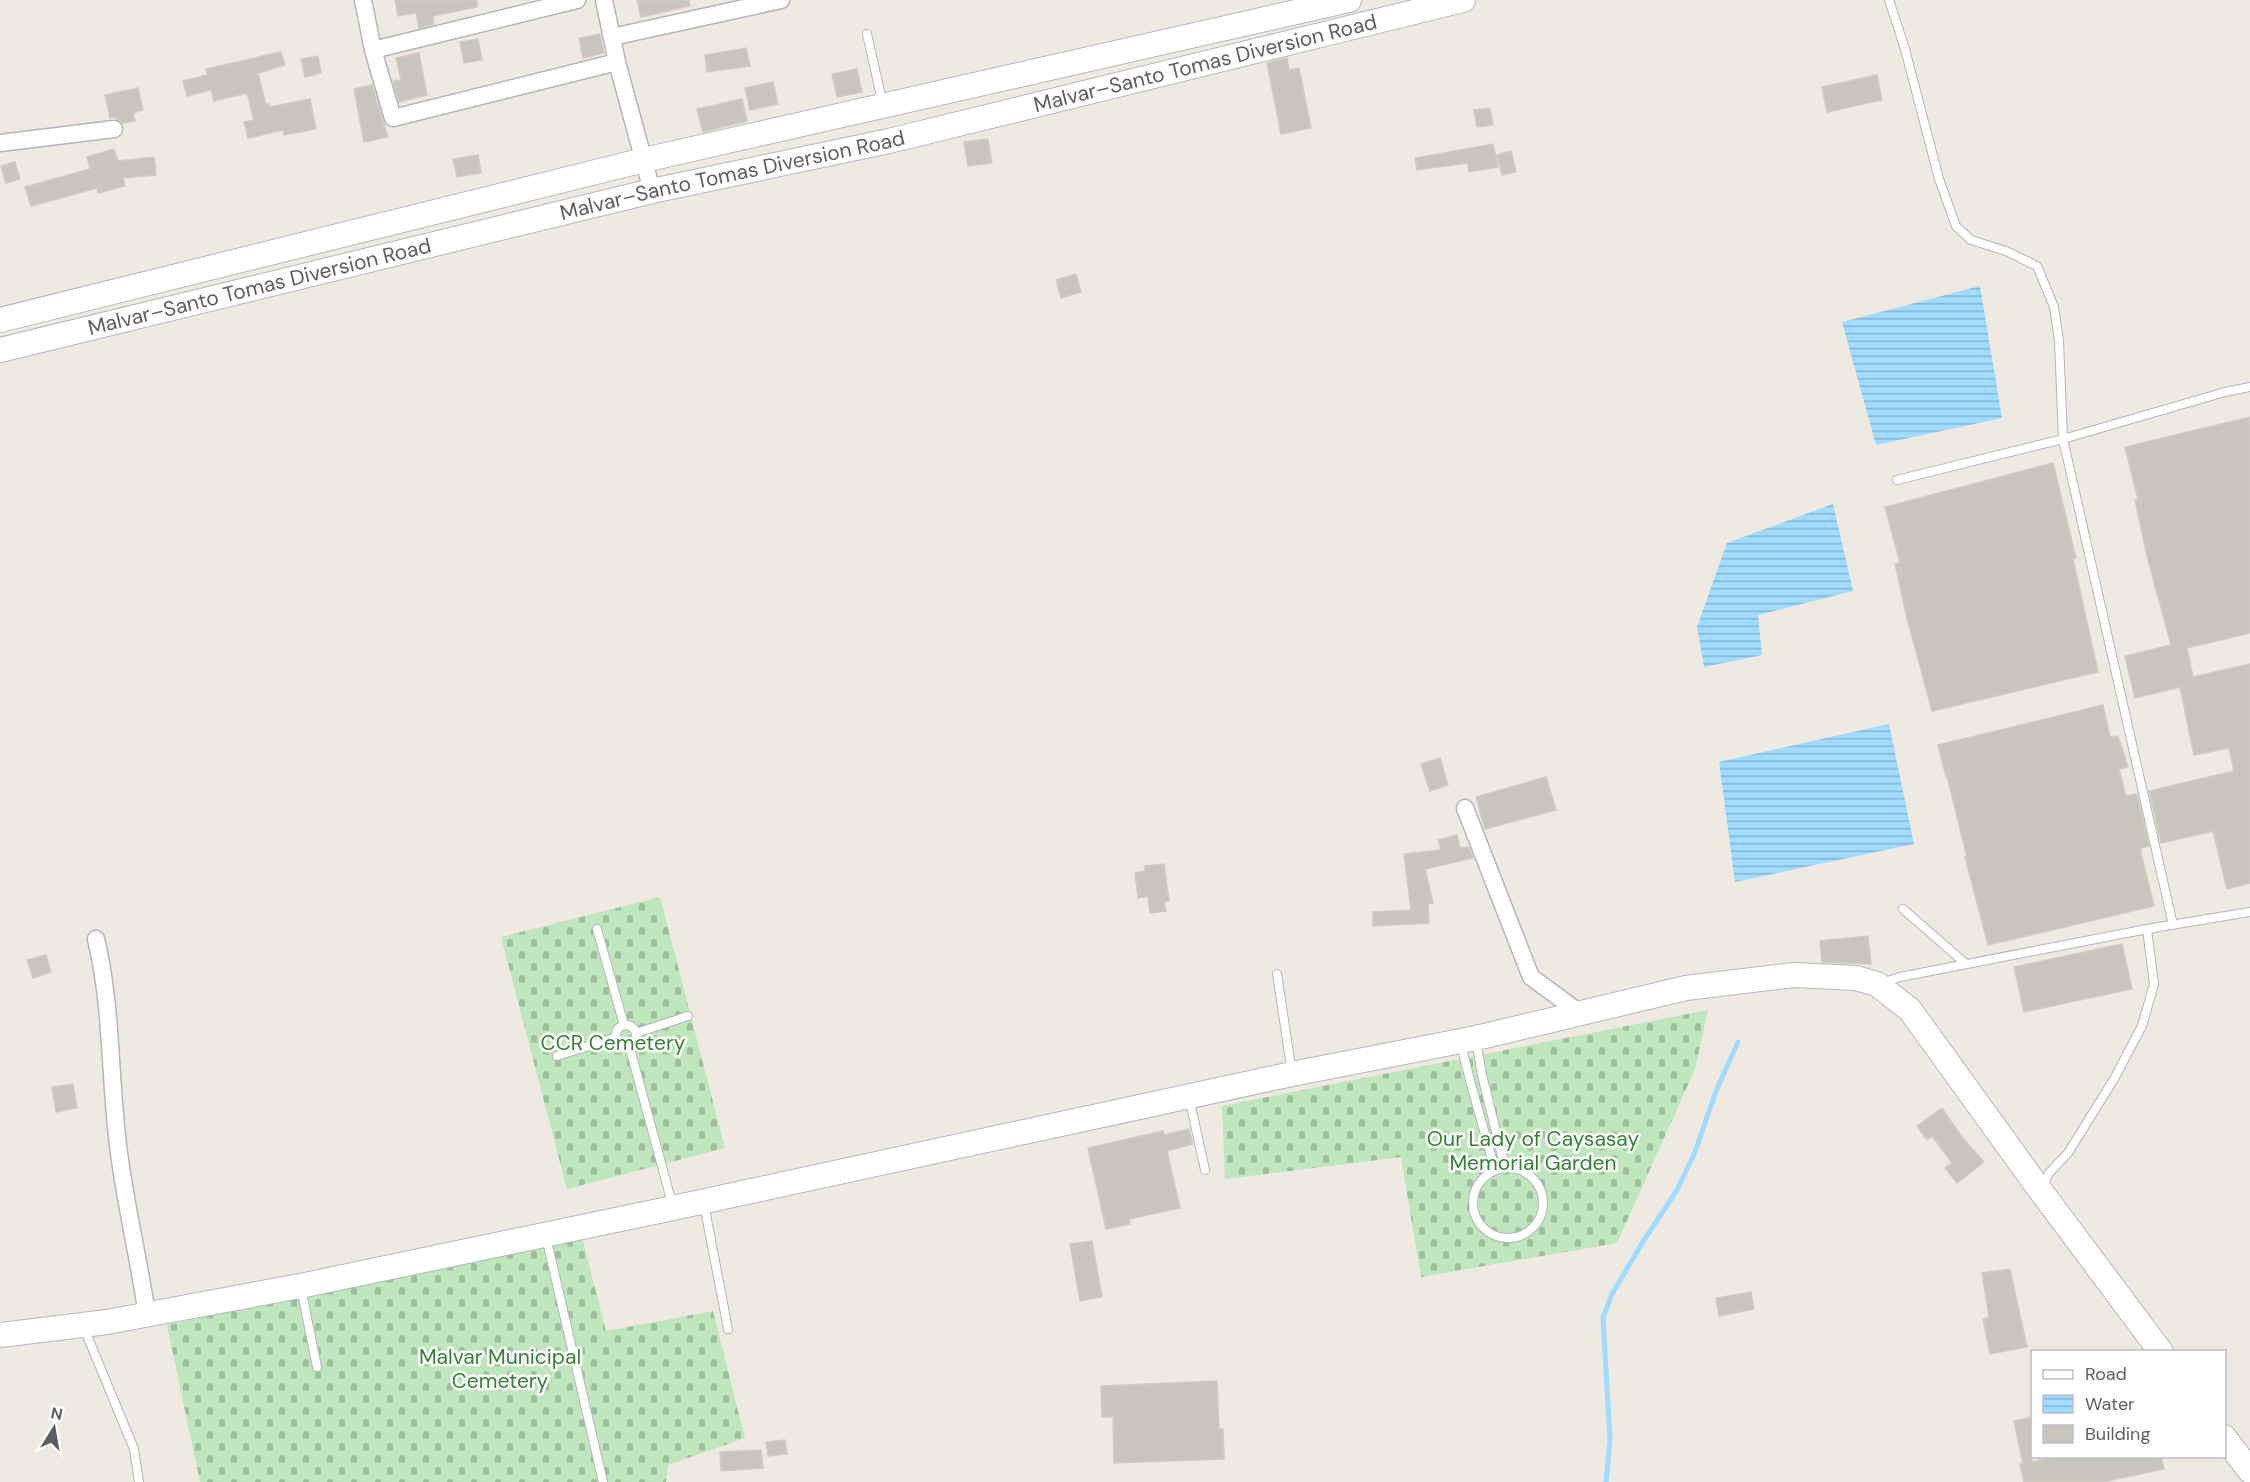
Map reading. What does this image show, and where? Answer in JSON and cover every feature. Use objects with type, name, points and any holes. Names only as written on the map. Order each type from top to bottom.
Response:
[{"type":"street","points":[[363,0],[373,50],[393,118],[617,62]]},
{"type":"street","points":[[373,50],[577,0]]},
{"type":"street","points":[[604,0],[617,62],[652,191]]},
{"type":"street","points":[[612,37],[781,0]]},
{"type":"street","name":"Malvar–Santo Tomas Diversion Road","points":[[0,321],[644,160],[1349,0]]},
{"type":"street","name":"Malvar–Santo Tomas Diversion Road","points":[[0,350],[652,191],[889,141],[1463,0]]},
{"type":"street","points":[[0,143],[114,129]]},
{"type":"street","points":[[1465,807],[1531,976],[1580,1013]]},
{"type":"street","points":[[96,939],[105,974],[110,1019],[112,1081],[119,1154],[147,1315]]},
{"type":"street","points":[[0,1335],[147,1315],[300,1286],[1292,1074],[1468,1040],[1686,988],[1794,975],[1856,978],[1877,984],[1910,1010],[2160,1350]]},
{"type":"street","points":[[2226,1440],[2250,1471]]},
{"type":"lane","points":[[1889,0],[1905,49],[1939,179],[1956,226],[1971,240],[2006,251],[2037,266],[2055,307],[2059,341],[2063,439],[2173,925]]},
{"type":"lane","points":[[867,34],[884,105]]},
{"type":"lane","points":[[1897,480],[2063,439],[2224,392],[2250,387]]},
{"type":"lane","points":[[1903,909],[1966,964]]},
{"type":"lane","points":[[1877,984],[1900,976],[2147,929],[2250,912]]},
{"type":"lane","points":[[597,929],[624,1026]]},
{"type":"lane","points":[[2040,1190],[2049,1173],[2068,1153],[2114,1079],[2142,1026],[2154,984],[2147,929]]},
{"type":"lane","points":[[1277,974],[1292,1074]]},
{"type":"lane","points":[[636,1033],[688,1016]]},
{"type":"lane","points":[[629,1045],[619,1042],[617,1037],[620,1028],[629,1026],[636,1033]]},
{"type":"lane","points":[[629,1045],[633,1042],[636,1033]]},
{"type":"lane","points":[[557,1056],[617,1037]]},
{"type":"lane","points":[[1468,1040],[1482,1076],[1505,1168]]},
{"type":"lane","points":[[1468,1040],[1468,1079],[1478,1106],[1495,1170]]},
{"type":"lane","points":[[629,1045],[673,1208]]},
{"type":"lane","points":[[1189,1096],[1205,1170]]},
{"type":"lane","points":[[1505,1168],[1519,1170],[1531,1177],[1539,1187],[1543,1200],[1541,1213],[1535,1225],[1525,1233],[1513,1238],[1499,1237],[1487,1231],[1478,1222],[1473,1209],[1473,1196],[1478,1184],[1495,1170],[1505,1168]]},
{"type":"lane","points":[[703,1200],[728,1329]]},
{"type":"lane","points":[[545,1234],[603,1482]]},
{"type":"lane","points":[[300,1286],[317,1367]]},
{"type":"lane","points":[[83,1325],[134,1449],[139,1482]]},
{"type":"green space","name":"CCR Cemetery","points":[[660,897],[725,1148],[567,1189],[501,937]]},
{"type":"green space","name":"Our Lady of Caysasay Memorial Garden","points":[[1708,1010],[1695,1069],[1617,1243],[1421,1277],[1401,1157],[1225,1179],[1222,1106]]},
{"type":"green space","name":"Malvar Municipal Cemetery","points":[[582,1237],[606,1331],[713,1311],[745,1438],[668,1465],[666,1482],[200,1482],[167,1325]]},
{"type":"water","points":[[1980,286],[2002,418],[1876,445],[1842,322]]},
{"type":"water","points":[[1833,504],[1853,591],[1758,615],[1762,655],[1704,667],[1697,627],[1727,543]]},
{"type":"water","points":[[1889,724],[1914,844],[1735,882],[1719,762]]},
{"type":"building","points":[[395,0],[477,0],[477,7],[433,16],[434,24],[419,28],[416,13],[398,16]]},
{"type":"building","points":[[637,0],[689,0],[690,6],[641,17]]},
{"type":"building","points":[[600,34],[604,53],[583,58],[579,38]]},
{"type":"building","points":[[478,39],[482,60],[464,63],[460,42]]},
{"type":"building","points":[[746,48],[750,66],[707,72],[705,55]]},
{"type":"building","points":[[281,52],[285,65],[258,73],[266,105],[269,104],[270,107],[310,99],[316,129],[284,135],[283,130],[248,138],[244,122],[254,120],[247,93],[214,101],[211,90],[187,96],[183,81],[208,75],[206,69]]},
{"type":"building","points":[[419,53],[427,95],[399,102],[393,81],[401,80],[396,58]]},
{"type":"building","points":[[318,56],[321,73],[305,77],[301,59]]},
{"type":"building","points":[[1287,58],[1289,70],[1299,68],[1311,128],[1281,134],[1267,63]]},
{"type":"building","points":[[857,69],[862,92],[837,97],[832,74]]},
{"type":"building","points":[[1877,75],[1882,100],[1827,112],[1822,87]]},
{"type":"building","points":[[773,82],[778,104],[750,110],[745,88]]},
{"type":"building","points":[[372,85],[388,137],[364,142],[354,89]]},
{"type":"building","points":[[138,88],[143,110],[133,113],[135,121],[123,123],[114,117],[110,118],[105,95]]},
{"type":"building","points":[[742,99],[747,121],[703,132],[697,109]]},
{"type":"building","points":[[1490,108],[1493,125],[1477,127],[1474,110]]},
{"type":"building","points":[[988,139],[992,163],[968,166],[964,142]]},
{"type":"building","points":[[1493,144],[1498,167],[1469,172],[1467,163],[1417,170],[1415,158]]},
{"type":"building","points":[[114,149],[118,161],[154,157],[156,175],[123,178],[125,186],[98,193],[97,188],[31,206],[25,187],[90,169],[87,157]]},
{"type":"building","points":[[1511,151],[1516,172],[1502,175],[1497,155]]},
{"type":"building","points":[[478,155],[481,173],[457,177],[453,159]]},
{"type":"building","points":[[15,162],[20,179],[6,183],[1,166]]},
{"type":"building","points":[[1076,274],[1081,292],[1061,298],[1056,280]]},
{"type":"building","points":[[2250,417],[2250,633],[2187,648],[2193,677],[2250,664],[2250,883],[2227,889],[2213,831],[2161,843],[2149,791],[2234,771],[2229,748],[2194,755],[2180,687],[2135,698],[2125,656],[2171,645],[2147,556],[2135,500],[2138,500],[2125,447]]},
{"type":"building","points":[[2053,463],[2076,558],[2073,559],[2098,672],[1932,711],[1907,618],[1895,564],[1900,563],[1885,507]]},
{"type":"building","points":[[2103,705],[2110,737],[2118,736],[2128,767],[2119,769],[2126,796],[2137,794],[2149,846],[2141,848],[2141,853],[2154,906],[1988,945],[1938,745]]},
{"type":"building","points":[[1440,758],[1448,785],[1430,791],[1421,764]]},
{"type":"building","points":[[1546,777],[1556,810],[1485,829],[1476,797]]},
{"type":"building","points":[[1457,835],[1460,848],[1469,847],[1473,858],[1425,869],[1433,903],[1428,904],[1429,923],[1373,926],[1373,912],[1411,910],[1404,854],[1441,850],[1438,840]]},
{"type":"building","points":[[1164,864],[1169,901],[1164,902],[1166,911],[1150,913],[1148,896],[1138,898],[1135,873],[1145,871],[1145,866]]},
{"type":"building","points":[[1868,936],[1871,964],[1822,962],[1820,941]]},
{"type":"building","points":[[2122,944],[2132,989],[2024,1012],[2014,967]]},
{"type":"building","points":[[46,955],[51,972],[33,978],[27,960]]},
{"type":"building","points":[[73,1084],[77,1108],[56,1112],[52,1087]]},
{"type":"building","points":[[1942,1108],[1961,1136],[1984,1162],[1957,1183],[1945,1168],[1952,1163],[1932,1136],[1927,1140],[1917,1126]]},
{"type":"building","points":[[1189,1129],[1193,1144],[1167,1151],[1180,1208],[1129,1219],[1130,1224],[1106,1229],[1088,1148],[1163,1131],[1164,1135]]},
{"type":"building","points":[[1092,1241],[1102,1297],[1080,1301],[1070,1244]]},
{"type":"building","points":[[2010,1269],[2027,1347],[1990,1354],[1983,1319],[1989,1317],[1982,1273]]},
{"type":"building","points":[[1751,1292],[1754,1309],[1719,1316],[1716,1298]]},
{"type":"building","points":[[1217,1381],[1219,1429],[1223,1429],[1224,1459],[1114,1463],[1113,1417],[1102,1417],[1101,1386]]},
{"type":"building","points":[[2031,1417],[2032,1462],[2049,1458],[2161,1458],[2164,1469],[2103,1482],[2024,1482],[2020,1464],[2023,1464],[2014,1421]]},
{"type":"building","points":[[785,1440],[787,1454],[768,1456],[766,1442]]},
{"type":"building","points":[[761,1450],[763,1468],[721,1471],[720,1452]]},
{"type":"waterway","points":[[1606,1482],[1610,1440],[1603,1318],[1612,1294],[1677,1190],[1695,1152],[1716,1091],[1738,1042]]}]
